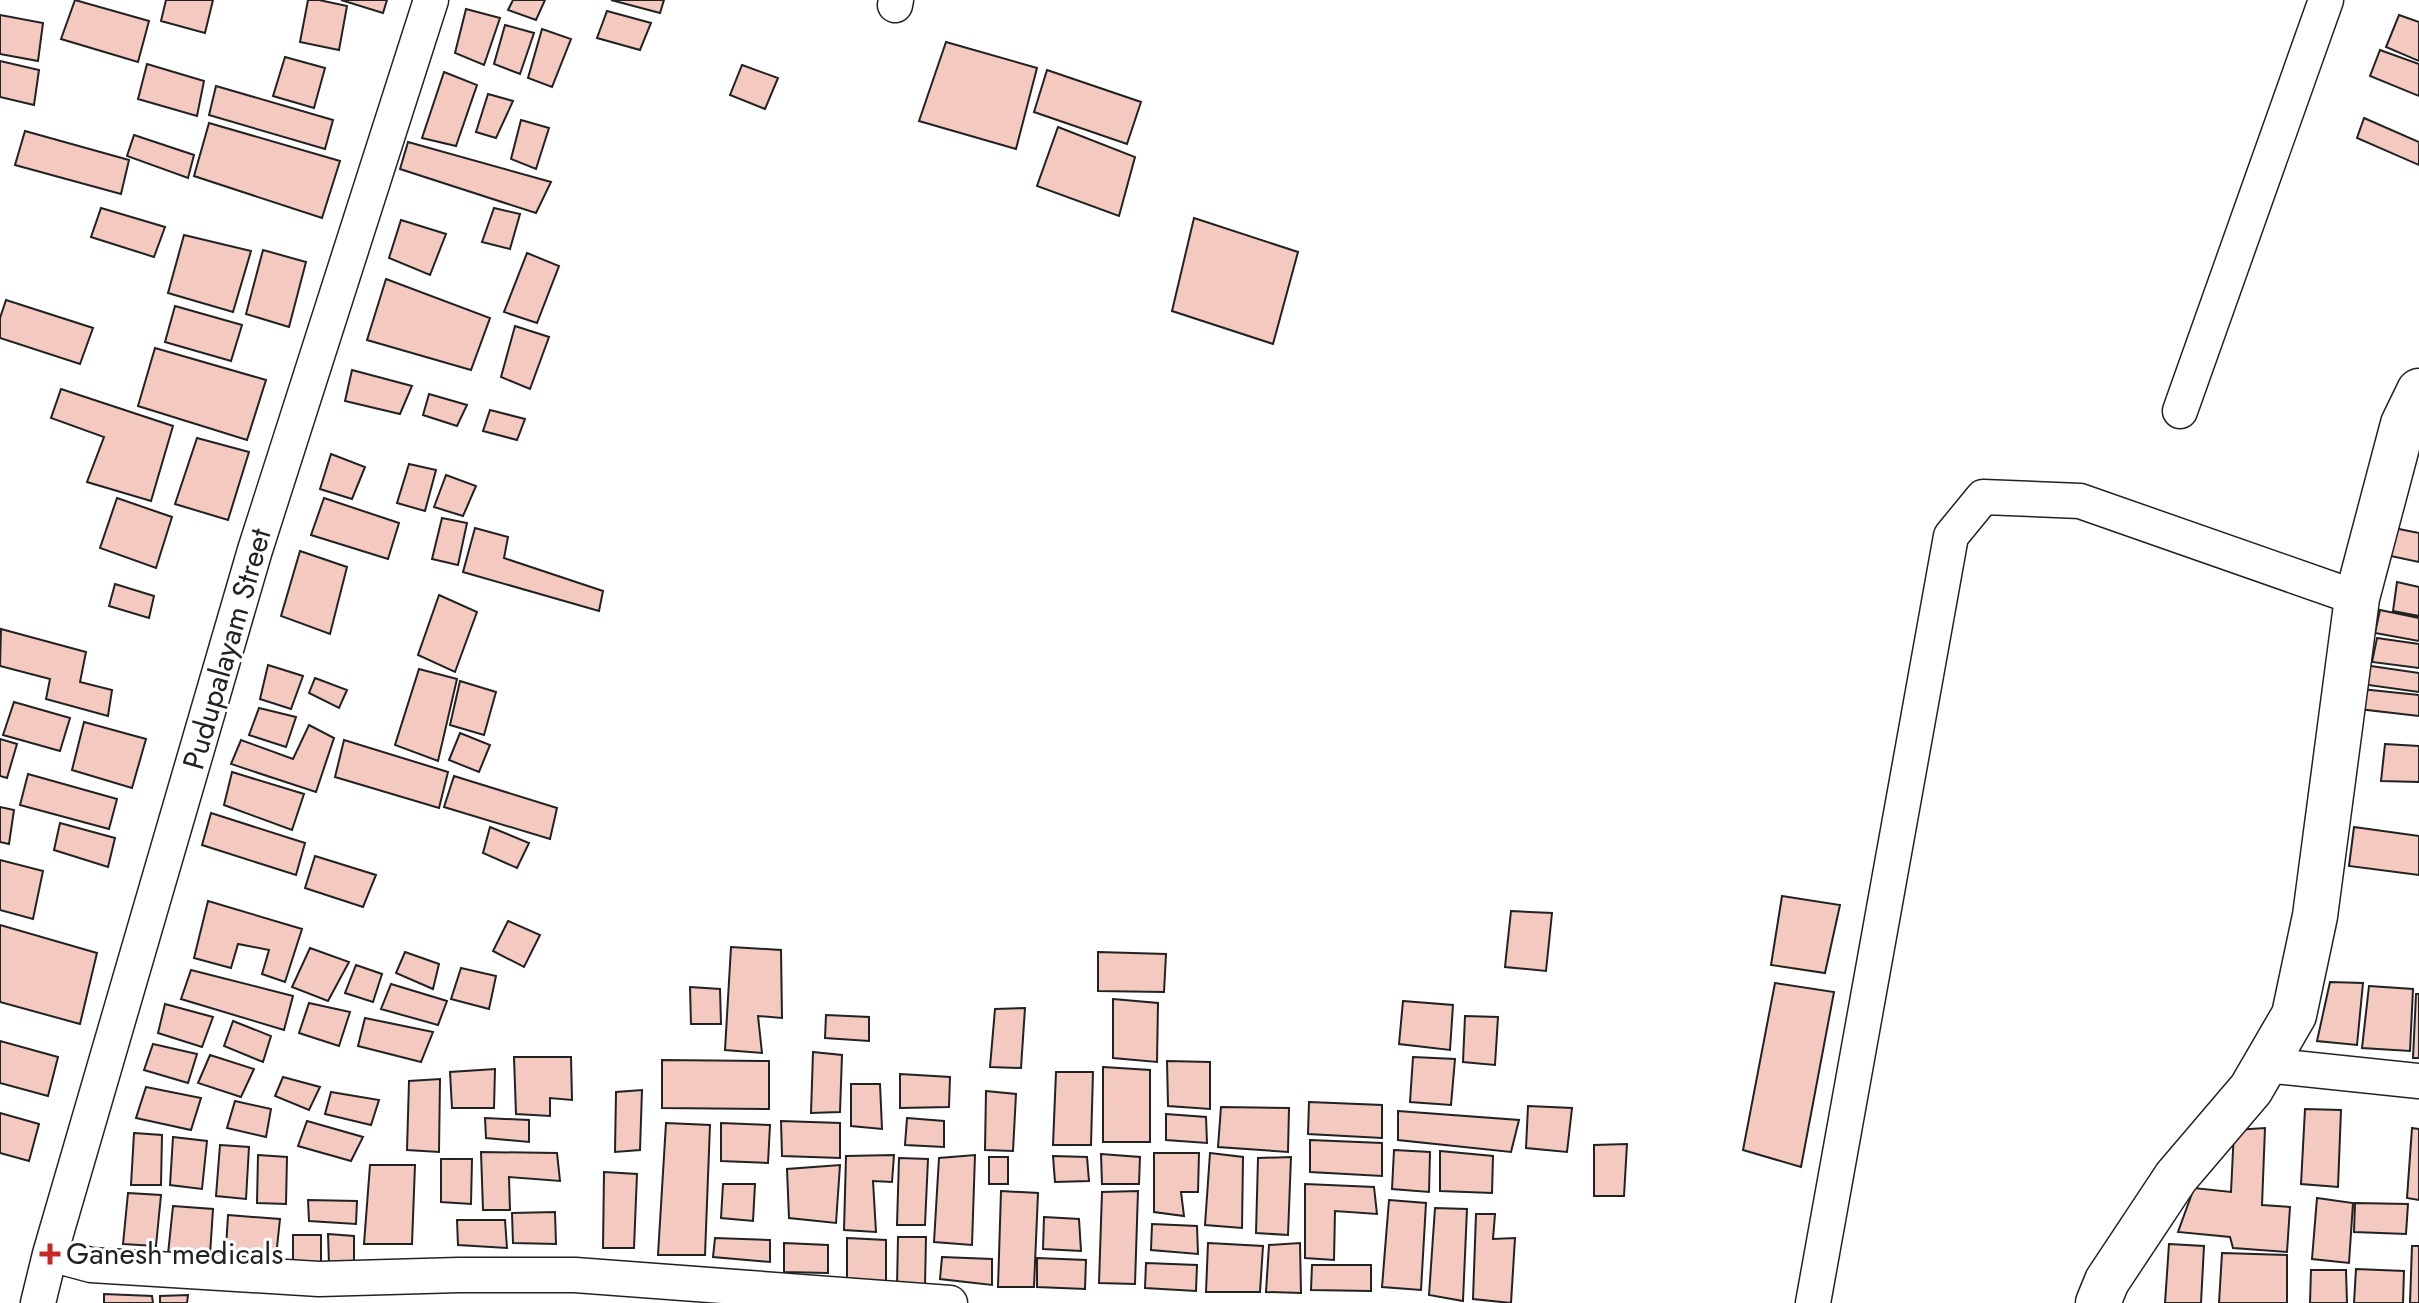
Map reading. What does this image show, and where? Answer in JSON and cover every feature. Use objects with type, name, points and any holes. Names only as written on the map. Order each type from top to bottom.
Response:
[{"type":"street","name":"Pudupalayam Street","points":[[38,1303],[255,550],[431,0]]},
{"type":"street","points":[[2180,411],[2326,0]]},
{"type":"street","points":[[2098,1303],[2107,1281],[2176,1177],[2251,1089],[2294,1015],[2315,916],[2357,598],[2403,424],[2419,391]]},
{"type":"street","points":[[1813,1303],[1951,536],[1983,497],[2080,501],[2357,598]]},
{"type":"street","points":[[2265,1065],[2419,1081]]},
{"type":"street","points":[[50,1254],[91,1265],[304,1278],[575,1275],[950,1303]]},
{"type":"building","points":[[75,0],[149,21],[138,62],[61,39]]},
{"type":"building","points":[[166,0],[213,0],[205,33],[161,21]]},
{"type":"building","points":[[308,0],[347,6],[339,50],[300,42]]},
{"type":"building","points":[[341,0],[387,0],[383,13]]},
{"type":"building","points":[[513,0],[545,0],[536,20],[508,10]]},
{"type":"building","points":[[611,0],[664,0],[660,13]]},
{"type":"building","points":[[466,9],[500,18],[484,65],[455,53]]},
{"type":"building","points":[[607,11],[651,23],[640,50],[597,38]]},
{"type":"building","points":[[0,15],[43,23],[38,61],[0,54]]},
{"type":"building","points":[[2399,15],[2419,22],[2419,61],[2386,47]]},
{"type":"building","points":[[505,25],[534,33],[520,74],[494,64]]},
{"type":"building","points":[[542,29],[571,39],[552,87],[528,78]]},
{"type":"building","points":[[946,42],[1037,68],[1016,149],[919,121]]},
{"type":"building","points":[[2380,50],[2419,64],[2419,96],[2370,76]]},
{"type":"building","points":[[285,57],[325,68],[314,108],[273,96]]},
{"type":"building","points":[[0,61],[39,70],[34,105],[0,97]]},
{"type":"building","points":[[147,64],[204,81],[197,116],[138,99]]},
{"type":"building","points":[[742,65],[778,78],[765,109],[730,95]]},
{"type":"building","points":[[1047,70],[1141,102],[1127,144],[1034,112]]},
{"type":"building","points":[[444,72],[477,85],[456,146],[422,138]]},
{"type":"building","points":[[216,86],[333,120],[325,149],[209,115]]},
{"type":"building","points":[[488,94],[513,101],[496,138],[476,132]]},
{"type":"building","points":[[2364,118],[2419,142],[2419,165],[2357,138]]},
{"type":"building","points":[[521,120],[549,128],[536,169],[511,159]]},
{"type":"building","points":[[209,123],[340,161],[322,218],[194,176]]},
{"type":"building","points":[[1058,127],[1135,157],[1119,216],[1037,186]]},
{"type":"building","points":[[25,131],[129,160],[121,194],[15,165]]},
{"type":"building","points":[[134,135],[194,155],[188,178],[127,156]]},
{"type":"building","points":[[408,142],[551,182],[536,213],[400,169]]},
{"type":"building","points":[[101,208],[165,227],[154,257],[91,237]]},
{"type":"building","points":[[494,208],[520,214],[510,249],[482,242]]},
{"type":"building","points":[[1194,218],[1298,252],[1273,344],[1172,311]]},
{"type":"building","points":[[401,220],[446,234],[430,275],[389,258]]},
{"type":"building","points":[[184,235],[251,251],[233,312],[168,293]]},
{"type":"building","points":[[263,250],[306,262],[289,327],[246,314]]},
{"type":"building","points":[[527,253],[559,266],[537,323],[504,312]]},
{"type":"building","points":[[386,279],[490,318],[471,370],[367,340]]},
{"type":"building","points":[[6,300],[93,328],[80,364],[0,338],[0,318]]},
{"type":"building","points":[[175,306],[242,325],[231,361],[165,342]]},
{"type":"building","points":[[515,326],[549,337],[530,389],[501,377]]},
{"type":"building","points":[[155,348],[266,380],[247,440],[138,406]]},
{"type":"building","points":[[352,370],[412,386],[400,414],[345,401]]},
{"type":"building","points":[[61,389],[173,426],[151,501],[87,482],[104,437],[51,418]]},
{"type":"building","points":[[429,394],[467,405],[457,426],[423,415]]},
{"type":"building","points":[[490,410],[525,419],[517,440],[483,431]]},
{"type":"building","points":[[197,438],[249,452],[228,520],[175,504]]},
{"type":"building","points":[[331,454],[365,467],[352,499],[320,489]]},
{"type":"building","points":[[409,464],[436,470],[425,511],[397,503]]},
{"type":"building","points":[[446,475],[476,486],[463,516],[434,507]]},
{"type":"building","points":[[117,498],[172,517],[156,568],[100,548]]},
{"type":"building","points":[[324,498],[399,523],[388,559],[311,535]]},
{"type":"building","points":[[442,518],[467,523],[458,565],[432,559]]},
{"type":"building","points":[[475,528],[508,537],[504,558],[603,591],[599,611],[463,572]]},
{"type":"building","points":[[2394,528],[2419,533],[2419,562],[2386,555]]},
{"type":"building","points":[[300,551],[347,567],[330,634],[281,616]]},
{"type":"building","points":[[2397,582],[2419,587],[2419,616],[2393,611]]},
{"type":"building","points":[[115,584],[154,596],[149,618],[109,606]]},
{"type":"building","points":[[439,595],[477,612],[455,672],[418,655]]},
{"type":"building","points":[[2380,610],[2419,618],[2419,641],[2375,633]]},
{"type":"building","points":[[1,629],[86,652],[80,682],[112,690],[108,716],[46,699],[50,679],[0,666]]},
{"type":"building","points":[[2377,638],[2419,644],[2419,668],[2372,662]]},
{"type":"building","points":[[268,665],[303,676],[291,709],[260,699]]},
{"type":"building","points":[[2364,665],[2419,673],[2419,692],[2361,684]]},
{"type":"building","points":[[419,669],[457,679],[438,761],[395,745]]},
{"type":"building","points":[[315,678],[347,690],[339,708],[309,693]]},
{"type":"building","points":[[460,681],[496,692],[484,735],[450,725]]},
{"type":"building","points":[[2361,689],[2419,695],[2419,716],[2359,709]]},
{"type":"building","points":[[14,702],[70,718],[60,751],[3,735]]},
{"type":"building","points":[[259,708],[296,717],[286,747],[249,735]]},
{"type":"building","points":[[84,722],[146,739],[132,788],[72,770]]},
{"type":"building","points":[[309,725],[334,738],[316,792],[231,764],[241,740],[293,759]]},
{"type":"building","points":[[460,733],[490,745],[479,772],[449,760]]},
{"type":"building","points":[[0,739],[17,744],[7,778],[0,776]]},
{"type":"building","points":[[344,740],[448,772],[439,808],[335,777]]},
{"type":"building","points":[[2385,744],[2419,746],[2419,782],[2381,781]]},
{"type":"building","points":[[232,772],[304,794],[292,830],[224,805]]},
{"type":"building","points":[[28,774],[117,799],[109,829],[20,805]]},
{"type":"building","points":[[454,776],[557,808],[550,839],[444,807]]},
{"type":"building","points":[[0,807],[14,810],[9,844],[0,842]]},
{"type":"building","points":[[211,813],[305,843],[296,875],[202,845]]},
{"type":"building","points":[[60,823],[115,838],[108,867],[54,850]]},
{"type":"building","points":[[490,827],[529,843],[517,868],[483,853]]},
{"type":"building","points":[[2354,827],[2419,836],[2419,875],[2349,866]]},
{"type":"building","points":[[315,856],[376,875],[363,907],[305,888]]},
{"type":"building","points":[[0,860],[43,871],[33,919],[0,910]]},
{"type":"building","points":[[1782,896],[1840,905],[1825,973],[1771,965]]},
{"type":"building","points":[[208,901],[302,929],[285,982],[262,974],[269,950],[238,944],[231,968],[194,958]]},
{"type":"building","points":[[1511,911],[1552,913],[1546,971],[1505,967]]},
{"type":"building","points":[[508,921],[540,935],[524,967],[493,951]]},
{"type":"building","points":[[0,925],[97,953],[80,1024],[0,1002]]},
{"type":"building","points":[[731,947],[781,950],[782,1018],[758,1016],[762,1053],[725,1050]]},
{"type":"building","points":[[310,948],[349,962],[328,1001],[292,987]]},
{"type":"building","points":[[405,952],[439,964],[433,989],[396,973]]},
{"type":"building","points":[[1098,952],[1166,954],[1164,992],[1098,991]]},
{"type":"building","points":[[356,965],[382,974],[373,1002],[345,993]]},
{"type":"building","points":[[461,968],[496,976],[489,1009],[451,999]]},
{"type":"building","points":[[191,970],[293,996],[284,1030],[181,999]]},
{"type":"building","points":[[2330,982],[2363,983],[2357,1045],[2317,1041]]},
{"type":"building","points":[[1775,983],[1834,992],[1801,1167],[1743,1150]]},
{"type":"building","points":[[391,984],[447,1001],[438,1025],[381,1009]]},
{"type":"building","points":[[2369,986],[2413,989],[2410,1051],[2362,1048]]},
{"type":"building","points":[[690,987],[720,989],[721,1024],[691,1024]]},
{"type":"building","points":[[2416,994],[2419,994],[2419,1058],[2413,1058]]},
{"type":"building","points":[[1113,999],[1158,1003],[1157,1062],[1113,1058]]},
{"type":"building","points":[[1403,1001],[1453,1005],[1450,1050],[1399,1044]]},
{"type":"building","points":[[309,1003],[350,1012],[339,1046],[299,1033]]},
{"type":"building","points":[[165,1004],[213,1017],[202,1047],[158,1033]]},
{"type":"building","points":[[1025,1008],[1021,1068],[990,1067],[995,1009]]},
{"type":"building","points":[[826,1015],[869,1017],[869,1041],[825,1038]]},
{"type":"building","points":[[1465,1016],[1498,1017],[1495,1065],[1463,1062]]},
{"type":"building","points":[[365,1018],[433,1032],[421,1062],[358,1046]]},
{"type":"building","points":[[233,1021],[271,1036],[263,1062],[224,1046]]},
{"type":"building","points":[[0,1041],[58,1057],[48,1096],[0,1083]]},
{"type":"building","points":[[153,1044],[197,1054],[188,1083],[144,1070]]},
{"type":"building","points":[[813,1052],[842,1055],[840,1112],[811,1113]]},
{"type":"building","points":[[210,1055],[254,1069],[241,1097],[198,1083]]},
{"type":"building","points":[[514,1057],[571,1057],[572,1100],[550,1098],[550,1116],[516,1114]]},
{"type":"building","points":[[1413,1057],[1455,1059],[1451,1105],[1410,1102]]},
{"type":"building","points":[[662,1060],[769,1061],[769,1109],[662,1108]]},
{"type":"building","points":[[1167,1061],[1210,1062],[1210,1109],[1168,1106]]},
{"type":"building","points":[[1103,1067],[1150,1070],[1150,1142],[1103,1142]]},
{"type":"building","points":[[495,1069],[494,1108],[452,1108],[450,1072]]},
{"type":"building","points":[[1056,1072],[1093,1072],[1091,1145],[1053,1145]]},
{"type":"building","points":[[900,1074],[950,1077],[949,1107],[900,1108]]},
{"type":"building","points":[[283,1077],[320,1087],[309,1110],[275,1096]]},
{"type":"building","points":[[440,1079],[439,1152],[407,1150],[409,1081]]},
{"type":"building","points":[[851,1084],[880,1084],[882,1129],[851,1126]]},
{"type":"building","points":[[146,1087],[201,1098],[191,1130],[136,1118]]},
{"type":"building","points":[[642,1090],[640,1150],[615,1152],[616,1092]]},
{"type":"building","points":[[986,1091],[1016,1094],[1013,1151],[985,1150]]},
{"type":"building","points":[[331,1092],[379,1100],[371,1125],[325,1114]]},
{"type":"building","points":[[235,1101],[271,1109],[266,1137],[227,1128]]},
{"type":"building","points":[[1309,1102],[1382,1105],[1382,1138],[1308,1134]]},
{"type":"building","points":[[1528,1106],[1572,1108],[1567,1152],[1526,1148]]},
{"type":"building","points":[[1221,1107],[1289,1108],[1288,1152],[1218,1147]]},
{"type":"building","points":[[2305,1109],[2341,1110],[2338,1187],[2301,1184]]},
{"type":"building","points":[[1398,1111],[1519,1120],[1511,1152],[1398,1140]]},
{"type":"building","points":[[0,1113],[39,1124],[29,1161],[0,1153]]},
{"type":"building","points":[[1166,1114],[1206,1117],[1207,1143],[1166,1140]]},
{"type":"building","points":[[485,1118],[529,1120],[529,1142],[486,1138]]},
{"type":"building","points":[[907,1118],[944,1121],[944,1147],[905,1145]]},
{"type":"building","points":[[307,1121],[363,1137],[351,1161],[298,1146]]},
{"type":"building","points":[[781,1121],[840,1123],[840,1158],[782,1156]]},
{"type":"building","points":[[666,1123],[710,1125],[705,1255],[658,1255]]},
{"type":"building","points":[[721,1123],[770,1125],[768,1163],[721,1161]]},
{"type":"building","points":[[2265,1128],[2262,1205],[2290,1207],[2287,1252],[2233,1248],[2230,1237],[2178,1232],[2194,1188],[2231,1192],[2234,1130]]},
{"type":"building","points":[[2412,1128],[2419,1129],[2419,1200],[2407,1198]]},
{"type":"building","points":[[134,1133],[162,1135],[161,1185],[131,1185]]},
{"type":"building","points":[[173,1137],[207,1141],[202,1189],[170,1185]]},
{"type":"building","points":[[1310,1140],[1382,1143],[1382,1176],[1310,1172]]},
{"type":"building","points":[[1627,1144],[1624,1196],[1594,1196],[1594,1145]]},
{"type":"building","points":[[220,1145],[249,1147],[246,1199],[216,1196]]},
{"type":"building","points":[[1394,1150],[1430,1152],[1429,1192],[1392,1189]]},
{"type":"building","points":[[1440,1151],[1493,1156],[1492,1193],[1440,1191]]},
{"type":"building","points":[[481,1152],[557,1153],[560,1181],[509,1177],[510,1210],[483,1210]]},
{"type":"building","points":[[1154,1153],[1199,1153],[1198,1192],[1181,1192],[1184,1216],[1154,1212]]},
{"type":"building","points":[[1210,1153],[1243,1157],[1242,1228],[1205,1225]]},
{"type":"building","points":[[1101,1154],[1140,1157],[1139,1184],[1102,1184]]},
{"type":"building","points":[[258,1155],[287,1157],[286,1204],[257,1203]]},
{"type":"building","points":[[894,1155],[892,1182],[873,1181],[876,1232],[844,1230],[846,1156]]},
{"type":"building","points":[[975,1155],[972,1245],[934,1242],[939,1158]]},
{"type":"building","points":[[1053,1156],[1087,1157],[1089,1181],[1055,1182]]},
{"type":"building","points":[[989,1157],[1008,1157],[1008,1184],[989,1184]]},
{"type":"building","points":[[1291,1157],[1288,1235],[1256,1233],[1258,1158]]},
{"type":"building","points":[[899,1158],[928,1159],[925,1225],[897,1225]]},
{"type":"building","points":[[441,1159],[472,1159],[471,1204],[441,1202]]},
{"type":"building","points":[[370,1165],[415,1165],[412,1244],[364,1244]]},
{"type":"building","points":[[840,1165],[836,1223],[789,1218],[787,1169]]},
{"type":"building","points":[[604,1172],[637,1174],[634,1248],[603,1248]]},
{"type":"building","points":[[723,1184],[755,1184],[753,1221],[721,1218]]},
{"type":"building","points":[[1305,1184],[1374,1187],[1377,1214],[1335,1211],[1334,1260],[1305,1258]]},
{"type":"building","points":[[1001,1191],[1038,1193],[1034,1287],[998,1287]]},
{"type":"building","points":[[1138,1191],[1135,1284],[1099,1283],[1102,1192]]},
{"type":"building","points":[[128,1193],[161,1195],[156,1246],[123,1244]]},
{"type":"building","points":[[2317,1198],[2353,1203],[2349,1263],[2312,1259]]},
{"type":"building","points":[[308,1200],[357,1201],[356,1224],[309,1221]]},
{"type":"building","points":[[1389,1200],[1426,1203],[1421,1290],[1382,1287]]},
{"type":"building","points":[[2355,1203],[2408,1204],[2406,1234],[2354,1232]]},
{"type":"building","points":[[173,1206],[213,1209],[210,1255],[168,1254]]},
{"type":"building","points":[[1435,1208],[1467,1209],[1463,1301],[1429,1295]]},
{"type":"building","points":[[555,1212],[556,1244],[513,1243],[512,1213]]},
{"type":"building","points":[[1476,1214],[1495,1214],[1493,1239],[1515,1238],[1511,1303],[1473,1299]]},
{"type":"building","points":[[228,1215],[280,1219],[275,1266],[225,1264]]},
{"type":"building","points":[[1044,1217],[1079,1219],[1081,1251],[1043,1249]]},
{"type":"building","points":[[457,1220],[505,1220],[507,1248],[458,1245]]},
{"type":"building","points":[[1152,1224],[1197,1226],[1198,1254],[1151,1250]]},
{"type":"building","points":[[328,1234],[354,1236],[354,1265],[329,1265]]},
{"type":"building","points":[[293,1235],[321,1235],[321,1265],[293,1265]]},
{"type":"building","points":[[898,1237],[926,1237],[925,1287],[897,1286]]},
{"type":"building","points":[[715,1238],[770,1240],[770,1262],[713,1257]]},
{"type":"building","points":[[847,1238],[886,1240],[886,1281],[847,1281]]},
{"type":"building","points":[[784,1243],[828,1245],[828,1273],[784,1272]]},
{"type":"building","points":[[1208,1243],[1263,1246],[1260,1292],[1206,1292]]},
{"type":"building","points":[[1300,1243],[1301,1293],[1266,1292],[1269,1245]]},
{"type":"building","points":[[2169,1244],[2204,1246],[2201,1303],[2165,1303]]},
{"type":"building","points":[[2412,1246],[2419,1246],[2419,1303],[2410,1303]]},
{"type":"building","points":[[2222,1253],[2287,1255],[2287,1303],[2219,1303]]},
{"type":"building","points":[[942,1257],[992,1259],[992,1285],[940,1279]]},
{"type":"building","points":[[1037,1258],[1086,1260],[1085,1289],[1037,1287]]},
{"type":"building","points":[[1146,1263],[1197,1265],[1196,1291],[1145,1288]]},
{"type":"building","points":[[1312,1265],[1371,1265],[1371,1291],[1311,1290]]},
{"type":"building","points":[[2356,1269],[2404,1271],[2403,1303],[2354,1303]]},
{"type":"building","points":[[2311,1270],[2346,1270],[2347,1303],[2310,1303]]},
{"type":"building","points":[[104,1294],[152,1296],[153,1303],[104,1303]]},
{"type":"building","points":[[188,1295],[187,1303],[160,1303],[160,1296]]},
{"type":"place","name":"Ganesh medicals","points":[[50,1254]]}]
